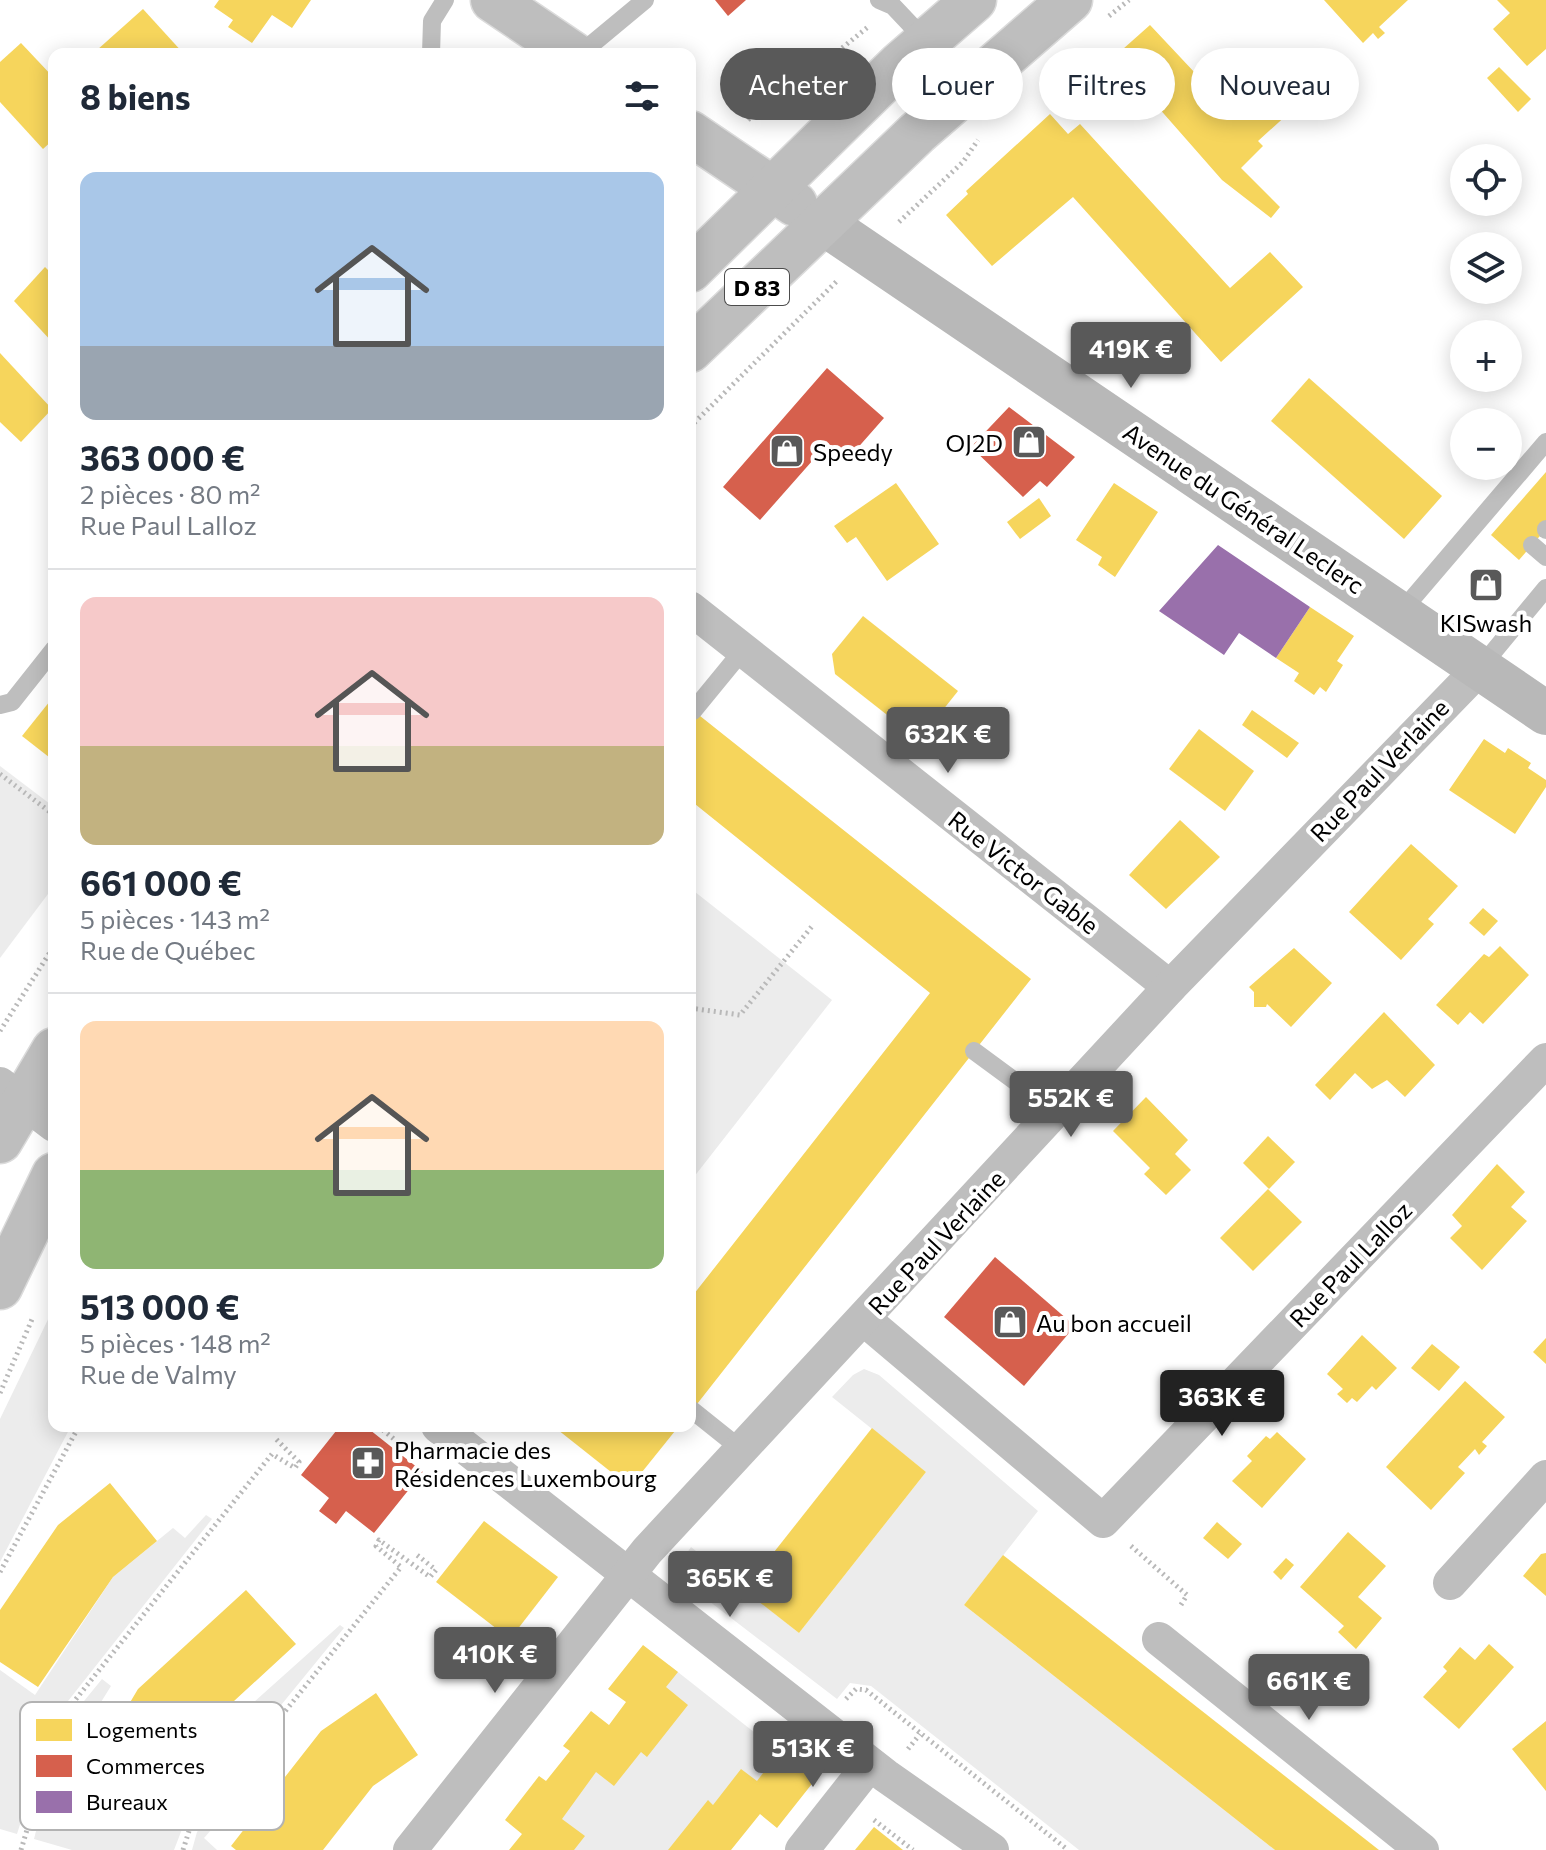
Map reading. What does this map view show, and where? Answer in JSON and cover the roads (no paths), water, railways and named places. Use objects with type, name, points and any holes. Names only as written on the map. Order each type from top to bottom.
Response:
[{"type":"main road","points":[[493,0],[564,48]]},
{"type":"main road","name":"D 83","points":[[696,264],[771,188],[926,41],[974,0]]},
{"type":"main road","name":"D 83","points":[[696,344],[917,133],[1084,13]]},
{"type":"main road","points":[[705,142],[823,223]]},
{"type":"main road","points":[[0,1141],[48,1061]]},
{"type":"main road","points":[[0,1287],[48,1187]]},
{"type":"street","name":"Avenue du Général Leclerc","points":[[823,223],[1546,713]]},
{"type":"street","name":"Rue Victor Gable","points":[[696,613],[1170,987]]},
{"type":"street","name":"Rue Paul Verlaine","points":[[410,1850],[625,1575],[865,1320],[1170,987],[1480,668]]},
{"type":"street","name":"Rue Paul Lalloz","points":[[865,1320],[1103,1521],[1546,1060]]},
{"type":"street","points":[[446,1432],[870,1764],[992,1850]]},
{"type":"street","points":[[1450,1583],[1546,1477]]},
{"type":"street","points":[[1159,1639],[1422,1850]]},
{"type":"street","points":[[802,1850],[870,1764]]},
{"type":"lane","points":[[431,48],[432,21],[445,0]]},
{"type":"lane","points":[[587,48],[645,0]]},
{"type":"lane","points":[[886,3],[926,41]]},
{"type":"lane","points":[[1522,469],[1546,442]]},
{"type":"lane","points":[[1400,613],[1513,480]]},
{"type":"lane","points":[[1521,480],[1532,489]]},
{"type":"lane","points":[[1503,492],[1517,505]]},
{"type":"lane","points":[[1489,507],[1504,520]]},
{"type":"lane","points":[[1480,668],[1546,588]]},
{"type":"lane","points":[[696,707],[743,650]]},
{"type":"lane","points":[[0,705],[12,702],[48,657]]},
{"type":"lane","points":[[974,1051],[1057,1112]]},
{"type":"lane","points":[[696,1413],[742,1450]]},
{"type":"place","name":"OJ2D","points":[[1029,442]]},
{"type":"place","name":"Speedy","points":[[787,451]]},
{"type":"place","name":"KISwash","points":[[1486,585]]},
{"type":"place","name":"Au bon accueil","points":[[1010,1322]]},
{"type":"place","name":"Pharmacie des Résidences Luxembourg","points":[[368,1463]]}]
